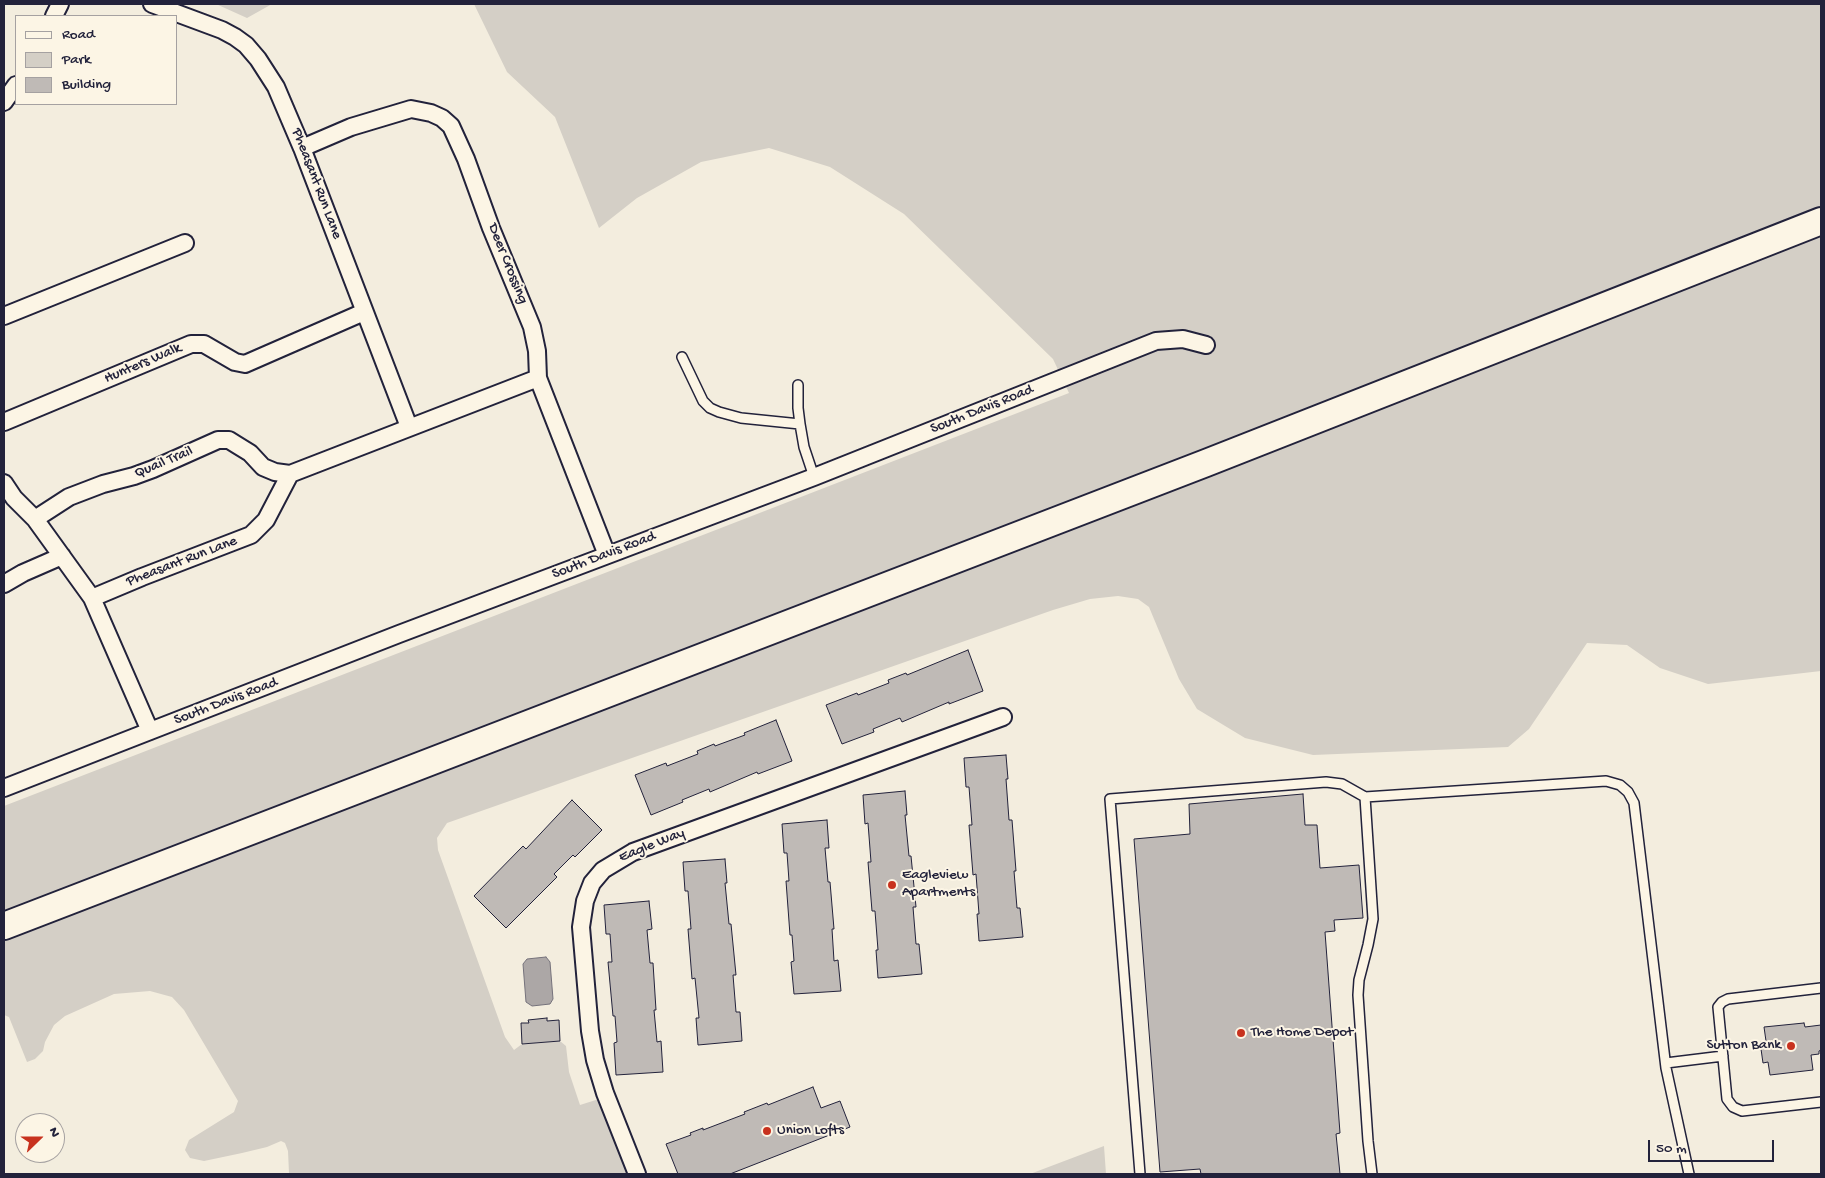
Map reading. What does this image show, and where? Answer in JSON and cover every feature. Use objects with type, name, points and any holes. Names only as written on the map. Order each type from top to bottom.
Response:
[{"type":"main road","points":[[4,926],[1196,466],[1821,221]]},
{"type":"street","name":"Pheasant Run Lane","points":[[152,4],[222,30],[246,45],[258,59],[276,87],[302,148],[409,427]]},
{"type":"street","points":[[4,102],[15,86]]},
{"type":"street","name":"Deer Crossing","points":[[302,148],[351,127],[411,109],[424,110],[446,121],[451,126],[466,159],[491,228],[532,327],[537,351],[538,378],[607,555]]},
{"type":"street","points":[[4,316],[185,243]]},
{"type":"street","name":"Hunters Walk","points":[[4,422],[191,344],[204,344],[235,362],[245,364],[364,312]]},
{"type":"street","name":"South Davis Road","points":[[4,788],[399,634],[814,477],[1156,341],[1183,339],[1206,345]]},
{"type":"street","points":[[290,474],[538,378]]},
{"type":"street","name":"Quail Trail","points":[[35,519],[69,497],[102,484],[153,469],[218,440],[229,440],[250,453],[264,467],[275,472],[290,474]]},
{"type":"street","name":"Pheasant Run Lane","points":[[92,598],[251,536],[266,520],[290,474]]},
{"type":"street","points":[[4,483],[14,498],[35,519],[92,598],[150,731]]},
{"type":"street","points":[[4,584],[23,573],[62,556]]},
{"type":"street","name":"Eagle Way","points":[[637,1174],[605,1093],[595,1060],[590,1031],[581,926],[585,901],[592,882],[603,870],[633,852],[1003,717]]},
{"type":"lane","points":[[682,357],[703,401],[710,408],[741,418],[800,424]]},
{"type":"lane","points":[[798,385],[800,424],[804,447],[814,477]]},
{"type":"lane","points":[[1140,1174],[1110,799],[1326,782],[1342,784],[1365,797],[1606,781],[1620,785],[1628,792],[1634,803],[1659,1020],[1689,1174]]},
{"type":"lane","points":[[1365,797],[1373,919],[1359,980],[1358,996],[1372,1174]]},
{"type":"lane","points":[[1821,988],[1728,999],[1718,1007],[1728,1099],[1733,1107],[1742,1111],[1821,1102]]},
{"type":"lane","points":[[1666,1063],[1723,1056]]},
{"type":"green space","points":[[216,4],[272,4],[247,18]]},
{"type":"green space","points":[[474,4],[1821,4],[1821,216],[4,922],[4,806],[1069,393],[1053,359],[904,214],[830,167],[769,148],[701,162],[637,198],[599,228],[555,117],[507,72]]},
{"type":"green space","points":[[1821,226],[1821,671],[1708,684],[1660,668],[1627,645],[1587,643],[1529,729],[1508,747],[1313,755],[1245,738],[1197,709],[1179,679],[1149,607],[1138,599],[1118,596],[1090,599],[1053,610],[447,823],[437,838],[438,850],[505,1037],[514,1050],[522,1044],[560,1041],[566,1046],[569,1072],[580,1105],[599,1099],[630,1174],[291,1174],[289,1173],[288,1151],[285,1143],[281,1141],[267,1147],[204,1161],[190,1158],[185,1150],[189,1140],[234,1112],[238,1101],[184,1010],[172,997],[150,991],[114,994],[65,1016],[54,1025],[45,1042],[43,1051],[35,1059],[27,1062],[9,1017],[4,1015],[4,931]]},
{"type":"green space","points":[[1104,1146],[1106,1174],[1030,1174]]},
{"type":"shaded area","points":[[546,957],[550,962],[553,999],[550,1004],[532,1006],[526,1002],[523,964],[527,959]]},
{"type":"building","points":[[968,650],[983,691],[949,704],[949,702],[902,722],[900,718],[873,729],[874,732],[842,744],[826,705],[889,683],[888,680],[906,673],[907,675]]},
{"type":"building","points":[[776,720],[792,761],[758,774],[757,772],[710,792],[709,789],[651,815],[635,775],[666,763],[667,766],[698,754],[697,751],[745,735],[744,733]]},
{"type":"building","name":"Eagleview Apartments","points":[[1006,755],[1008,779],[1006,779],[1009,820],[1012,820],[1017,908],[1020,908],[1023,937],[979,941],[976,874],[973,875],[969,825],[972,825],[969,787],[966,787],[964,758]]},
{"type":"building","name":"Eagleview Apartments","points":[[905,791],[907,815],[905,815],[916,907],[913,907],[916,944],[919,944],[922,974],[878,978],[875,911],[872,911],[868,862],[871,862],[868,823],[865,824],[863,795]]},
{"type":"building","name":"The Home Depot","points":[[1303,794],[1305,825],[1317,825],[1320,868],[1359,865],[1363,918],[1334,920],[1335,931],[1325,932],[1340,1133],[1336,1134],[1340,1174],[1201,1174],[1200,1169],[1160,1172],[1134,839],[1190,834],[1189,804]]},
{"type":"building","points":[[572,800],[602,830],[575,857],[573,855],[554,874],[557,877],[506,928],[474,896],[523,846],[526,849]]},
{"type":"building","points":[[827,820],[829,848],[825,848],[834,929],[832,929],[834,961],[838,960],[841,991],[794,994],[791,962],[794,961],[786,881],[789,881],[787,853],[784,853],[782,824]]},
{"type":"building","points":[[725,859],[727,883],[725,883],[736,975],[733,975],[736,1012],[740,1012],[742,1041],[698,1045],[696,1018],[699,1018],[695,978],[692,979],[688,929],[691,929],[688,891],[685,891],[683,862]]},
{"type":"building","points":[[649,901],[652,929],[647,930],[650,963],[653,963],[657,1042],[661,1041],[663,1072],[616,1075],[614,1043],[617,1042],[608,962],[612,962],[610,934],[606,934],[604,905]]},
{"type":"building","points":[[547,1018],[547,1021],[559,1020],[560,1041],[522,1044],[521,1023],[529,1023],[528,1020]]},
{"type":"building","name":"Sutton Bank","points":[[1804,1023],[1805,1027],[1821,1025],[1821,1050],[1819,1054],[1811,1055],[1813,1070],[1770,1075],[1768,1062],[1763,1063],[1760,1042],[1766,1041],[1764,1027]]},
{"type":"building","name":"Union Lofts","points":[[813,1087],[821,1108],[840,1101],[850,1127],[730,1174],[678,1174],[666,1144],[691,1135],[690,1133],[703,1128],[703,1130],[745,1114],[744,1112],[767,1103],[768,1105]]},
{"type":"place","name":"Eagleview Apartments","points":[[892,885]]},
{"type":"place","name":"The Home Depot","points":[[1241,1033]]},
{"type":"place","name":"Sutton Bank","points":[[1791,1046]]},
{"type":"place","name":"Union Lofts","points":[[767,1131]]}]
